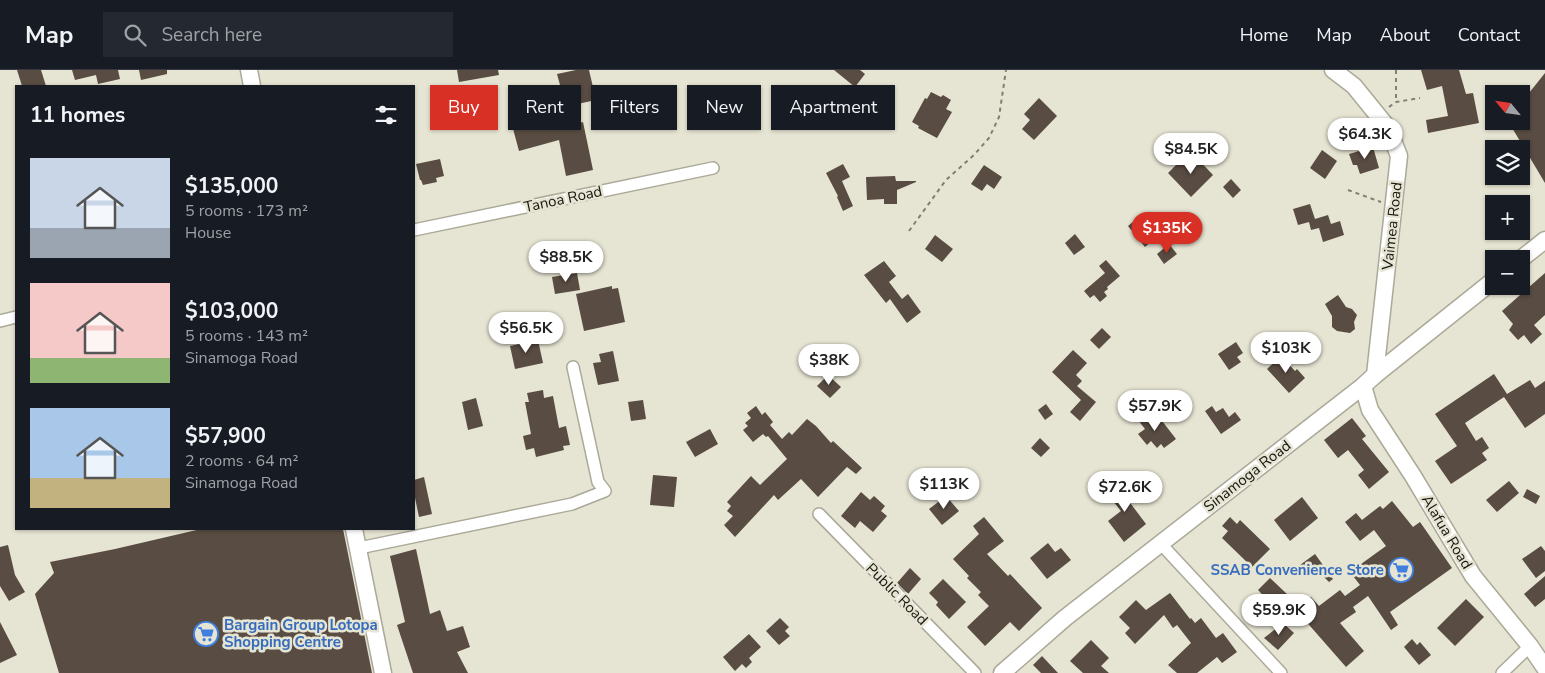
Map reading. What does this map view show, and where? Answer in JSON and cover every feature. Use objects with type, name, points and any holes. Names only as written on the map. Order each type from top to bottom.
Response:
[{"type":"street","points":[[249,70],[252,85]]},
{"type":"street","name":"Vaimea Road","points":[[1333,70],[1354,86],[1388,128],[1399,156],[1375,375]]},
{"type":"street","name":"Tanoa Road","points":[[415,230],[712,168]]},
{"type":"street","points":[[1530,252],[1545,240]]},
{"type":"street","name":"Sinamoga Road","points":[[1002,673],[1065,618],[1363,386],[1485,287]]},
{"type":"street","points":[[0,321],[15,317]]},
{"type":"street","points":[[359,548],[572,504],[605,491],[598,482],[573,367]]},
{"type":"street","name":"Alafua Road","points":[[1363,386],[1370,410],[1413,476],[1473,576],[1530,646],[1545,668]]},
{"type":"street","name":"Public Road","points":[[819,514],[975,673]]},
{"type":"street","points":[[354,530],[383,673]]},
{"type":"street","points":[[1161,544],[1281,673]]},
{"type":"street","points":[[1502,673],[1530,646]]},
{"type":"path","points":[[909,231],[946,180],[974,155],[989,138],[999,117],[1006,70]]},
{"type":"path","points":[[1396,70],[1396,102],[1420,98]]},
{"type":"path","points":[[1348,190],[1394,208]]},
{"type":"building","points":[[17,70],[41,70],[46,85],[22,85]]},
{"type":"building","points":[[72,70],[118,70],[120,79],[98,84],[96,75],[75,80]]},
{"type":"building","points":[[139,70],[167,70],[167,74],[141,80]]},
{"type":"building","points":[[457,70],[498,70],[499,75],[459,82]]},
{"type":"building","points":[[576,70],[589,70],[592,85],[591,101],[581,103],[581,85],[560,85],[557,74]]},
{"type":"building","points":[[834,70],[860,70],[865,74],[857,85],[853,85]]},
{"type":"building","points":[[1421,70],[1459,70],[1466,94],[1473,93],[1479,123],[1428,133],[1426,120],[1448,116],[1442,86],[1427,90]]},
{"type":"building","points":[[1545,73],[1545,183],[1530,158],[1530,140],[1519,140],[1513,130],[1530,130],[1530,92]]},
{"type":"building","points":[[931,92],[941,97],[943,95],[951,100],[946,109],[952,112],[937,138],[918,128],[919,126],[912,122],[925,98],[927,99]]},
{"type":"building","points":[[1039,98],[1057,116],[1034,140],[1022,129],[1030,120],[1024,114]]},
{"type":"building","points":[[583,122],[593,170],[566,176],[559,140],[519,151],[513,130],[581,130],[581,123]]},
{"type":"building","points":[[1373,147],[1379,168],[1360,174],[1357,165],[1353,165],[1349,154]]},
{"type":"building","points":[[1322,150],[1337,161],[1325,179],[1310,168]]},
{"type":"building","points":[[1195,156],[1213,175],[1191,197],[1168,173],[1183,158],[1188,163]]},
{"type":"building","points":[[440,159],[444,176],[436,178],[437,182],[423,185],[416,164]]},
{"type":"building","points":[[843,164],[850,177],[842,181],[853,206],[843,211],[838,196],[826,173]]},
{"type":"building","points":[[984,165],[1002,177],[994,189],[987,184],[982,191],[971,184]]},
{"type":"building","points":[[895,176],[896,181],[916,181],[897,190],[897,204],[884,204],[884,199],[867,200],[866,177]]},
{"type":"building","points":[[1231,179],[1241,190],[1233,198],[1223,187]]},
{"type":"building","points":[[1310,204],[1315,219],[1328,215],[1331,224],[1340,221],[1344,235],[1323,242],[1319,228],[1311,230],[1309,222],[1298,225],[1293,209]]},
{"type":"building","points":[[1139,217],[1150,231],[1147,233],[1153,240],[1145,247],[1128,226]]},
{"type":"building","points":[[1075,234],[1085,247],[1074,255],[1065,243]]},
{"type":"building","points":[[935,235],[953,249],[942,262],[925,249]]},
{"type":"building","points":[[1169,244],[1177,254],[1164,264],[1157,254]]},
{"type":"building","points":[[1106,260],[1120,276],[1107,287],[1108,289],[1104,292],[1107,296],[1100,302],[1094,295],[1090,298],[1084,291],[1105,273],[1099,266]]},
{"type":"building","points":[[884,261],[896,276],[889,282],[902,299],[908,294],[921,312],[907,323],[890,299],[886,303],[864,275]]},
{"type":"building","points":[[577,273],[580,290],[555,294],[552,277]]},
{"type":"building","points":[[1545,273],[1545,315],[1534,325],[1542,334],[1531,344],[1524,335],[1518,340],[1509,330],[1513,324],[1502,311],[1520,295],[1530,295],[1530,286]]},
{"type":"building","points":[[612,286],[612,289],[618,288],[625,322],[584,331],[576,294]]},
{"type":"building","points":[[1338,295],[1346,307],[1352,309],[1357,315],[1354,322],[1355,329],[1350,333],[1337,331],[1332,327],[1332,316],[1325,304]]},
{"type":"building","points":[[518,313],[522,324],[510,328],[506,317]]},
{"type":"building","points":[[1102,328],[1111,337],[1099,349],[1090,340]]},
{"type":"building","points":[[538,340],[543,363],[515,369],[510,346]]},
{"type":"building","points":[[1236,342],[1243,353],[1237,357],[1241,362],[1229,370],[1218,354]]},
{"type":"building","points":[[1073,350],[1087,363],[1076,375],[1082,381],[1077,386],[1096,402],[1080,421],[1070,412],[1081,400],[1052,372]]},
{"type":"building","points":[[613,351],[619,381],[598,385],[593,363],[601,362],[599,354]]},
{"type":"building","points":[[1281,356],[1295,371],[1297,369],[1305,378],[1289,393],[1267,369]]},
{"type":"building","points":[[1494,374],[1507,394],[1530,380],[1535,388],[1545,381],[1545,414],[1525,428],[1504,397],[1465,423],[1476,441],[1482,437],[1489,448],[1482,453],[1487,460],[1451,484],[1435,461],[1457,446],[1435,414]]},
{"type":"building","points":[[828,375],[841,387],[830,398],[817,386]]},
{"type":"building","points":[[543,390],[544,398],[553,396],[559,428],[566,426],[570,445],[563,446],[564,450],[536,457],[534,448],[526,450],[523,436],[531,434],[525,402],[529,402],[527,393]]},
{"type":"building","points":[[476,398],[483,426],[468,430],[462,402]]},
{"type":"building","points":[[643,400],[646,419],[631,421],[628,402]]},
{"type":"building","points":[[1046,404],[1053,414],[1045,420],[1038,410]]},
{"type":"building","points":[[756,406],[762,415],[765,412],[773,422],[770,425],[782,439],[789,432],[792,435],[807,419],[831,443],[833,441],[862,468],[856,474],[847,467],[818,497],[801,479],[778,500],[774,495],[735,537],[724,525],[733,516],[727,511],[731,506],[727,502],[751,476],[760,485],[787,459],[768,436],[766,437],[763,434],[753,442],[743,430],[748,426],[745,423],[751,418],[747,413]]},
{"type":"building","points":[[1212,406],[1216,412],[1223,408],[1229,417],[1235,412],[1241,420],[1221,434],[1205,411]]},
{"type":"building","points":[[1148,413],[1154,420],[1159,417],[1176,439],[1164,448],[1161,444],[1157,448],[1151,441],[1147,445],[1138,434],[1145,429],[1138,420]]},
{"type":"building","points":[[1352,418],[1366,436],[1362,439],[1389,472],[1369,489],[1358,475],[1364,470],[1348,450],[1338,458],[1324,440]]},
{"type":"building","points":[[710,429],[718,444],[695,457],[686,442]]},
{"type":"building","points":[[1040,438],[1050,448],[1041,457],[1031,448]]},
{"type":"building","points":[[653,475],[677,477],[674,507],[650,505]]},
{"type":"building","points":[[424,477],[432,514],[419,517],[415,498],[415,480]]},
{"type":"building","points":[[1125,481],[1136,494],[1128,500],[1146,524],[1124,542],[1108,521],[1121,511],[1109,496]]},
{"type":"building","points":[[1509,481],[1519,493],[1497,512],[1486,500]]},
{"type":"building","points":[[1527,489],[1540,496],[1536,504],[1523,497]]},
{"type":"building","points":[[861,492],[870,500],[874,496],[885,506],[881,511],[887,516],[873,532],[860,521],[855,528],[841,516]]},
{"type":"building","points":[[946,496],[959,511],[942,525],[929,509]]},
{"type":"building","points":[[1302,497],[1318,518],[1290,541],[1274,520]]},
{"type":"building","points":[[1392,501],[1413,527],[1420,522],[1452,568],[1390,612],[1398,625],[1391,630],[1368,596],[1353,607],[1356,612],[1340,623],[1364,651],[1346,667],[1296,610],[1311,597],[1319,606],[1340,590],[1345,596],[1360,585],[1350,572],[1386,546],[1374,530],[1360,541],[1345,522],[1356,513],[1362,520],[1380,506],[1383,509]]},
{"type":"building","points":[[984,517],[1004,541],[987,554],[1008,576],[1010,574],[1042,608],[1019,631],[1010,622],[985,646],[967,627],[989,606],[978,595],[981,592],[967,578],[969,576],[953,559],[979,534],[973,526]]},
{"type":"building","points":[[1230,517],[1237,524],[1240,520],[1270,549],[1252,567],[1222,538],[1228,531],[1222,526]]},
{"type":"building","name":"Bargain Group Lotopa Shopping Centre","points":[[197,530],[343,530],[372,673],[59,673],[35,594],[54,573],[50,562]]},
{"type":"building","points":[[1048,543],[1055,552],[1061,548],[1071,560],[1047,579],[1030,558]]},
{"type":"building","points":[[8,545],[15,575],[25,592],[9,601],[0,586],[0,547]]},
{"type":"building","points":[[1541,546],[1545,551],[1545,571],[1536,578],[1522,559]]},
{"type":"building","points":[[416,549],[430,614],[440,610],[447,631],[463,626],[470,647],[457,652],[468,673],[413,673],[397,625],[405,622],[390,556]]},
{"type":"building","points":[[1315,554],[1333,579],[1329,582],[1315,568],[1308,575],[1300,565]]},
{"type":"building","points":[[910,568],[921,579],[908,594],[897,583]]},
{"type":"building","points":[[1545,576],[1545,599],[1535,607],[1524,594]]},
{"type":"building","points":[[1270,578],[1288,595],[1277,606],[1273,606],[1258,590]]},
{"type":"building","points":[[943,579],[966,602],[949,619],[936,605],[938,602],[929,593]]},
{"type":"building","points":[[1170,593],[1190,619],[1195,623],[1201,618],[1216,638],[1223,633],[1237,652],[1222,663],[1217,657],[1197,673],[1177,673],[1168,665],[1191,643],[1177,625],[1173,628],[1164,615],[1135,644],[1125,633],[1130,628],[1119,617],[1136,600],[1146,610]]},
{"type":"building","points":[[1466,599],[1484,617],[1455,646],[1437,628]]},
{"type":"building","points":[[780,618],[789,627],[785,631],[790,636],[779,645],[766,631]]},
{"type":"building","points":[[0,622],[17,655],[0,663]]},
{"type":"building","points":[[1283,623],[1294,633],[1278,650],[1264,638]]},
{"type":"building","points":[[749,634],[761,647],[749,658],[752,662],[746,668],[742,664],[735,671],[723,657]]},
{"type":"building","points":[[1412,639],[1417,645],[1420,642],[1431,655],[1419,665],[1404,647]]},
{"type":"building","points":[[1091,640],[1109,658],[1101,666],[1109,673],[1083,673],[1070,661]]},
{"type":"building","points":[[1042,656],[1058,673],[1041,673],[1033,665]]},
{"type":"place","name":"SSAB Convenience Store","points":[[1401,570]]},
{"type":"place","name":"Bargain Group Lotopa Shopping Centre","points":[[206,634]]}]
